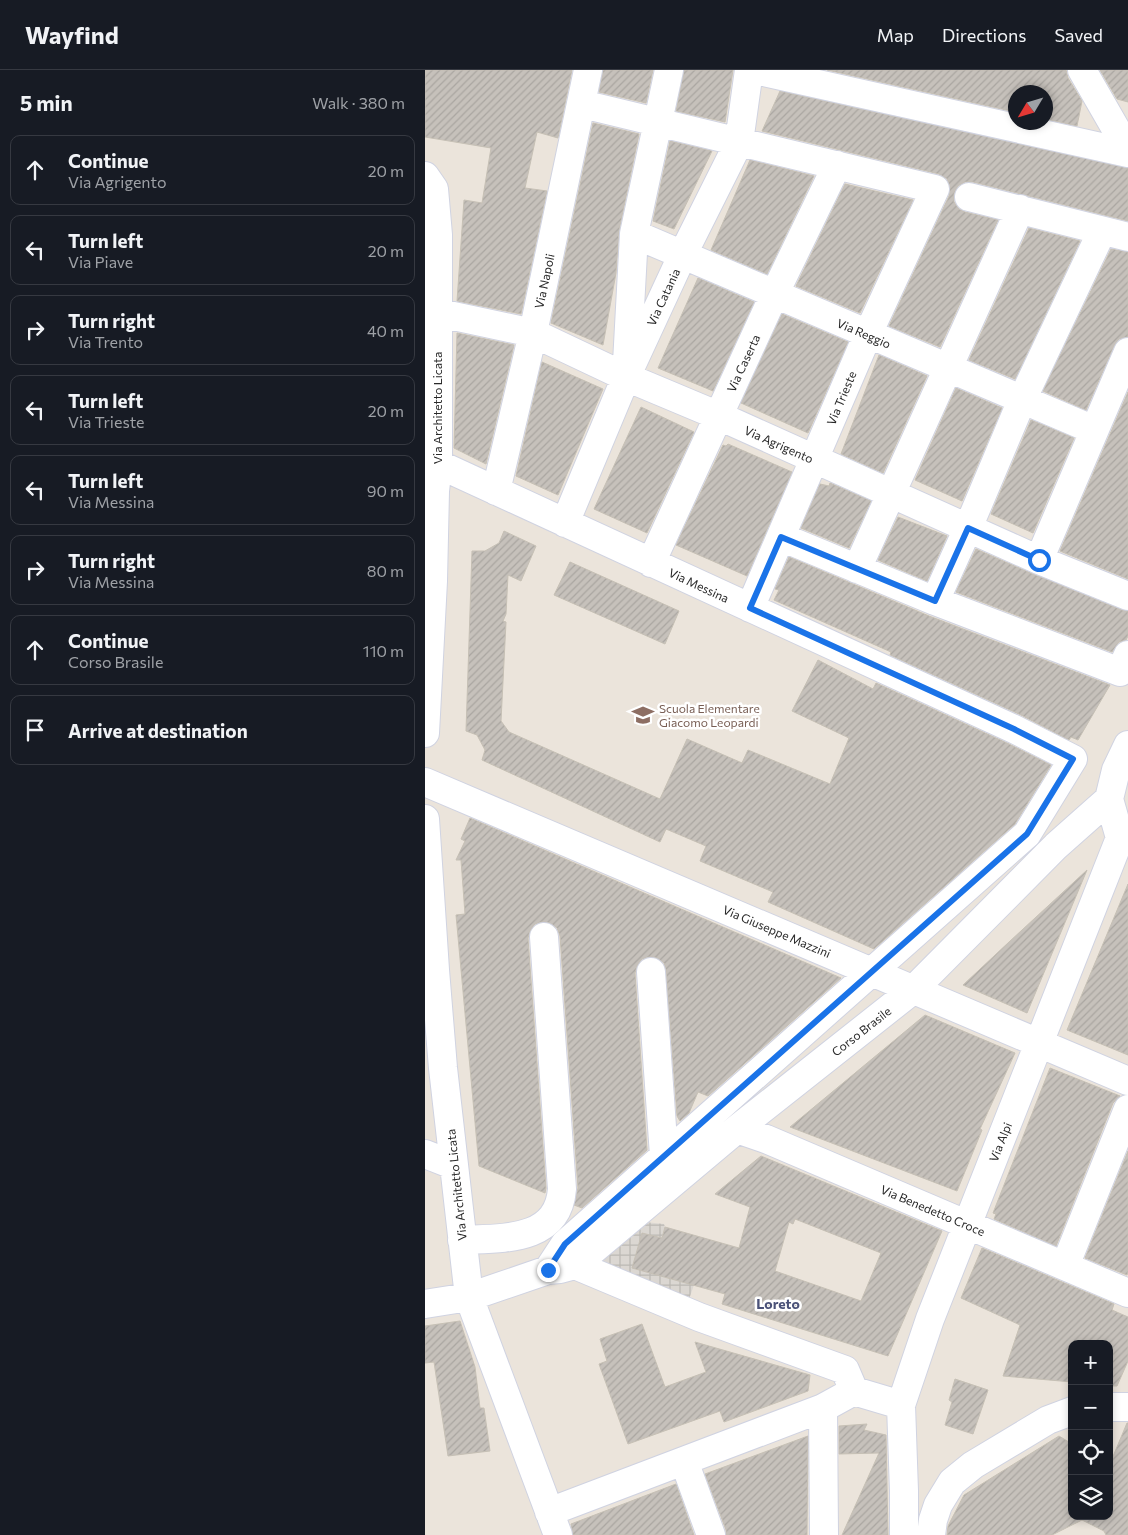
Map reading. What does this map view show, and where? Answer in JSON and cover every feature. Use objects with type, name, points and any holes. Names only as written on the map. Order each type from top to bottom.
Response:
[{"type":"street","name":"Via Napoli","points":[[496,491],[533,333],[588,70]]},
{"type":"street","points":[[626,377],[634,234],[669,70]]},
{"type":"street","name":"Via Catania","points":[[565,523],[626,377],[739,142],[749,70]]},
{"type":"street","points":[[755,70],[1128,151]]},
{"type":"street","points":[[1082,70],[1128,151]]},
{"type":"street","points":[[582,104],[837,165]]},
{"type":"street","name":"Via Trieste","points":[[750,608],[868,334],[935,189],[837,165]]},
{"type":"street","name":"Via Caserta","points":[[651,563],[774,295],[837,165]]},
{"type":"street","name":"Via Architetto Licata","points":[[425,176],[434,189],[438,235],[431,312],[431,394],[437,464],[430,489],[425,733]]},
{"type":"street","points":[[935,601],[1023,400],[1115,234],[969,197]]},
{"type":"street","points":[[857,569],[1020,209]]},
{"type":"street","name":"Via Reggio","points":[[634,234],[1094,430]]},
{"type":"street","name":"Via Agrigento","points":[[431,312],[533,333],[626,377],[719,416],[1039,560],[1128,596]]},
{"type":"street","points":[[1039,560],[1128,352]]},
{"type":"street","name":"Via Messina","points":[[437,464],[1014,729],[1073,759],[1027,834],[873,972]]},
{"type":"street","points":[[781,537],[935,601],[1120,672],[1128,654]]},
{"type":"street","points":[[1109,799],[1122,773],[1128,745]]},
{"type":"street","name":"Via Giuseppe Mazzini","points":[[425,782],[1128,1081]]},
{"type":"street","name":"Corso Brasile","points":[[425,1304],[469,1297],[548,1270],[575,1265],[737,1129],[914,989],[1056,846],[1109,799]]},
{"type":"street","name":"Via Alpi","points":[[904,1535],[905,1491],[901,1405],[930,1319],[1119,838],[1109,799]]},
{"type":"street","name":"Via Architetto Licata","points":[[425,819],[434,1064],[453,1165],[469,1297],[553,1524]]},
{"type":"street","points":[[462,1240],[512,1238],[529,1233],[543,1226],[556,1213],[561,1202],[562,1189],[544,936]]},
{"type":"street","points":[[651,972],[664,1155]]},
{"type":"street","points":[[548,1270],[565,1244],[873,972]]},
{"type":"street","points":[[1065,1266],[1128,1109]]},
{"type":"street","name":"Via Benedetto Croce","points":[[737,1129],[766,1139],[1128,1293]]},
{"type":"street","points":[[425,1154],[453,1165]]},
{"type":"street","points":[[575,1265],[699,1318],[845,1370],[854,1391]]},
{"type":"street","points":[[553,1524],[684,1461],[823,1408],[854,1391],[901,1405]]},
{"type":"street","points":[[1113,1407],[1128,1407]]},
{"type":"street","points":[[823,1408],[824,1535]]},
{"type":"street","points":[[931,1535],[938,1505],[952,1482],[973,1465],[1048,1420],[1068,1412]]},
{"type":"street","points":[[684,1461],[711,1535]]},
{"type":"shaded area","points":[[645,1222],[664,1224],[665,1227],[662,1238],[642,1233],[633,1268],[694,1285],[688,1302],[601,1261]]},
{"type":"building","points":[[425,70],[572,70],[558,138],[537,132],[525,188],[547,191],[521,314],[457,301],[464,200],[482,203],[491,148],[425,137]]},
{"type":"building","points":[[603,70],[653,70],[646,103],[599,92]]},
{"type":"building","points":[[684,70],[733,70],[725,122],[676,111]]},
{"type":"building","points":[[827,70],[1066,70],[1068,78],[1082,101],[1077,126],[1053,121],[1053,85],[1008,85],[1008,110]]},
{"type":"building","points":[[1100,70],[1128,70],[1128,102],[1117,99]]},
{"type":"building","points":[[780,91],[1128,168],[1128,221],[973,182],[965,182],[958,186],[954,194],[954,202],[959,209],[998,220],[940,347],[889,326],[949,196],[950,187],[947,179],[939,174],[762,131]]},
{"type":"building","points":[[593,123],[639,134],[619,231],[616,273],[603,345],[551,323]]},
{"type":"building","points":[[670,141],[712,151],[674,229],[653,221]]},
{"type":"building","points":[[750,160],[814,176],[767,274],[711,250]]},
{"type":"building","points":[[845,184],[913,200],[860,313],[796,286]]},
{"type":"building","points":[[1029,228],[1080,241],[1015,379],[969,360]]},
{"type":"building","points":[[1111,249],[1128,252],[1128,337],[1119,339],[1114,346],[1086,410],[1043,391]]},
{"type":"building","points":[[698,278],[754,302],[713,391],[658,368]]},
{"type":"building","points":[[782,314],[848,342],[808,433],[741,403]]},
{"type":"building","points":[[457,333],[514,345],[486,464],[454,448]]},
{"type":"building","points":[[879,355],[927,376],[883,473],[841,454]]},
{"type":"building","points":[[542,362],[603,389],[558,495],[516,476]]},
{"type":"building","points":[[956,388],[1002,408],[962,501],[915,480]]},
{"type":"building","points":[[1128,392],[1128,579],[1060,551]]},
{"type":"building","points":[[641,407],[694,432],[647,533],[594,509]]},
{"type":"building","points":[[1031,420],[1074,438],[1033,533],[991,514]]},
{"type":"building","points":[[728,444],[792,472],[747,576],[676,545],[723,445],[726,446]]},
{"type":"building","points":[[830,483],[871,501],[849,548],[801,528],[820,484],[829,486]]},
{"type":"building","points":[[898,517],[947,536],[927,581],[878,560]]},
{"type":"building","points":[[504,531],[536,546],[521,581],[508,575],[506,614],[503,621],[506,622],[501,721],[509,732],[660,799],[687,739],[742,763],[748,750],[830,784],[849,738],[792,711],[818,660],[873,689],[876,683],[1051,765],[1015,824],[874,949],[768,902],[773,892],[700,861],[706,846],[666,829],[660,842],[482,760],[485,750],[477,735],[466,731],[472,551],[485,551],[499,543]]},
{"type":"building","points":[[976,549],[1033,574],[1128,611],[1128,636],[1126,640],[1119,642],[1112,652],[956,592]]},
{"type":"building","points":[[789,557],[929,616],[1110,685],[1078,740],[1071,737],[1069,740],[1021,715],[890,655],[891,652],[774,600],[779,590],[775,589]]},
{"type":"building","points":[[570,562],[679,611],[665,644],[554,595]]},
{"type":"building","points":[[470,818],[841,978],[708,1096],[698,1092],[689,1113],[680,1121],[677,1116],[666,970],[664,963],[657,958],[649,957],[642,959],[635,973],[647,1150],[582,1208],[574,1205],[578,1188],[560,936],[557,928],[550,923],[542,922],[535,924],[528,938],[545,1193],[479,1166],[456,915],[465,914],[461,860],[456,860],[465,841],[461,839]]},
{"type":"building","points":[[1087,870],[1027,1013],[963,985],[1009,942]]},
{"type":"building","points":[[1128,884],[1128,1055],[1067,1030]]},
{"type":"building","points":[[925,1015],[1015,1053],[980,1129],[982,1130],[957,1191],[790,1127]]},
{"type":"building","points":[[1050,1068],[1120,1096],[1113,1103],[1056,1246],[994,1219],[996,1214],[993,1213]]},
{"type":"building","points":[[1128,1151],[1128,1272],[1127,1275],[1085,1258]]},
{"type":"building","points":[[761,1156],[942,1231],[888,1356],[722,1304],[725,1294],[632,1268],[642,1233],[662,1238],[665,1227],[739,1248],[750,1207],[715,1194]],"holes":[[[795,1219],[881,1253],[861,1301],[775,1271],[789,1222],[793,1224]]]},
{"type":"building","points":[[982,1248],[1114,1304],[1112,1310],[1128,1317],[1128,1361],[1117,1386],[1113,1386],[1113,1340],[1068,1340],[1068,1382],[1003,1376],[1020,1325],[961,1298]]},
{"type":"building","points":[[460,1321],[475,1367],[480,1408],[484,1408],[490,1451],[448,1456],[434,1362],[425,1363],[425,1326]]},
{"type":"building","points":[[642,1324],[665,1387],[706,1372],[695,1342],[810,1375],[808,1391],[724,1422],[720,1411],[628,1444],[599,1364],[607,1361],[600,1339]]},
{"type":"building","points":[[955,1379],[988,1390],[973,1434],[945,1425],[952,1402],[949,1400]]},
{"type":"building","points":[[1128,1423],[1128,1535],[1106,1535],[1104,1531],[1082,1520],[1113,1520],[1113,1456]]},
{"type":"building","points":[[867,1424],[864,1430],[886,1435],[888,1535],[842,1535],[879,1453],[839,1454],[839,1426]]},
{"type":"building","points":[[808,1436],[807,1535],[726,1535],[726,1530],[705,1474]]},
{"type":"building","points":[[1059,1436],[1068,1442],[1068,1520],[1082,1520],[1052,1535],[947,1535],[948,1526],[964,1495]]},
{"type":"building","points":[[676,1484],[694,1535],[573,1535],[571,1524]]},
{"type":"place","name":"Scuola Elementare Giacomo Leopardi","points":[[643,715]]},
{"type":"district","name":"Loreto","points":[[778,1303]]},
{"type":"route","points":[[548,1270],[565,1244],[1027,834],[1073,759],[1014,729],[750,608],[781,537],[935,601],[968,528],[1039,560]]}]
